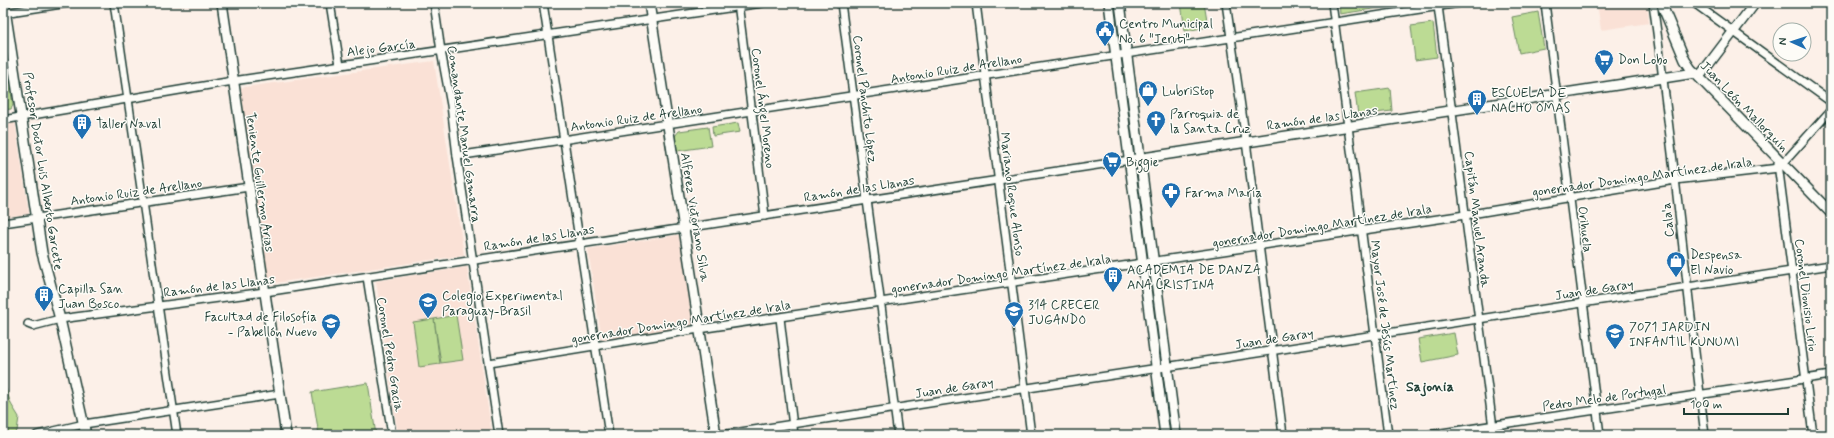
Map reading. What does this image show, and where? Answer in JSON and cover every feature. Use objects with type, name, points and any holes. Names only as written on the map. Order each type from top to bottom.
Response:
[{"type":"street","points":[[4,9],[68,3]]},
{"type":"street","points":[[114,3],[177,435]]},
{"type":"street","name":"Teniente Guillermo Arias","points":[[222,3],[286,435]]},
{"type":"street","points":[[330,3],[340,65]]},
{"type":"street","name":"Comandante Manuel Gamarra","points":[[434,3],[451,105],[472,261],[499,435]]},
{"type":"street","points":[[543,3],[609,435]]},
{"type":"street","name":"Alferez Victoriano Silva","points":[[649,3],[716,435]]},
{"type":"street","name":"Alejo García","points":[[3,120],[233,81],[441,52],[651,20],[738,5],[762,3]]},
{"type":"street","name":"Coronel Panchito López","points":[[841,3],[898,435]]},
{"type":"street","name":"Mariano Roque Alonso","points":[[976,3],[1031,435]]},
{"type":"street","points":[[1109,3],[1165,435]]},
{"type":"street","points":[[1120,3],[1176,435]]},
{"type":"street","points":[[1226,3],[1246,141],[1283,435]]},
{"type":"street","name":"Mayor José de Jesús Martínez","points":[[1332,3],[1388,435]]},
{"type":"street","name":"Antonio Ruiz de Arellano","points":[[457,156],[1460,3]]},
{"type":"street","name":"Orihuela","points":[[1545,3],[1600,435]]},
{"type":"street","name":"Cala'a","points":[[1653,3],[1664,78],[1686,287],[1705,435]]},
{"type":"street","name":"Juan León Mallorquín","points":[[1661,3],[1685,60],[1697,75],[1780,164],[1831,213]]},
{"type":"street","points":[[1694,3],[1831,102]]},
{"type":"street","points":[[1697,75],[1734,32],[1755,3]]},
{"type":"street","name":"Coronel Ángel Moreno","points":[[738,5],[765,216]]},
{"type":"street","name":"Capitán Manuel Aranda","points":[[1438,6],[1494,435]]},
{"type":"street","name":"Profesor Doctor Luis Alberto Garcete","points":[[4,9],[42,253],[60,319],[86,435]]},
{"type":"street","name":"Ramón de las Llanas","points":[[28,324],[33,326],[60,319],[367,277],[1130,160],[1348,125],[1452,111],[1664,78],[1697,75]]},
{"type":"street","points":[[1780,164],[1831,110]]},
{"type":"street","name":"gonernador Domingo Martínez de Irala","points":[[489,363],[596,347],[699,329],[1012,282],[1143,265],[1259,246],[1465,216],[1570,197],[1780,164]]},
{"type":"street","name":"Coronel Dionisio Lirio","points":[[1780,164],[1813,435]]},
{"type":"street","name":"Antonio Ruiz de Arellano","points":[[3,223],[249,187]]},
{"type":"street","name":"Juan de Garay","points":[[721,435],[1831,265]]},
{"type":"street","name":"Coronel Pedro Gracia","points":[[367,277],[392,435]]},
{"type":"street","points":[[780,318],[794,435]]},
{"type":"street","name":"Pedro Melo de Portugal","points":[[1428,435],[1831,375]]},
{"type":"street","points":[[36,435],[84,424],[280,394]]},
{"type":"shaded area","points":[[1597,3],[1647,3],[1649,23],[1601,30]]},
{"type":"shaded area","points":[[434,61],[464,255],[268,284],[238,88]]},
{"type":"shaded area","points":[[15,122],[29,214],[3,217],[3,124]]},
{"type":"shaded area","points":[[679,235],[694,326],[602,341],[588,249]]},
{"type":"shaded area","name":"Colegio Experimental Paraguay-Brasil","points":[[467,267],[492,435],[398,435],[376,281]]},
{"type":"green space","points":[[1181,3],[1204,3],[1208,27],[1185,31]]},
{"type":"green space","points":[[1339,3],[1412,3],[1340,14]]},
{"type":"green space","points":[[1538,12],[1544,48],[1519,53],[1512,17]]},
{"type":"green space","points":[[1433,23],[1437,57],[1415,60],[1411,26]]},
{"type":"green space","points":[[3,41],[13,105],[11,109],[3,110]]},
{"type":"green space","points":[[1121,61],[1123,62],[1135,151],[1133,153]]},
{"type":"green space","points":[[1390,88],[1392,111],[1358,115],[1355,93]]},
{"type":"green space","points":[[738,123],[740,132],[713,136],[712,127]]},
{"type":"green space","points":[[708,127],[711,146],[677,151],[675,136],[679,131]]},
{"type":"green space","points":[[1135,166],[1137,167],[1148,254],[1146,256]]},
{"type":"green space","points":[[1148,271],[1150,272],[1162,358],[1160,360]]},
{"type":"green space","points":[[456,315],[463,360],[441,363],[434,319]]},
{"type":"green space","points":[[434,319],[440,364],[419,367],[413,322]]},
{"type":"green space","points":[[1454,333],[1458,355],[1422,362],[1418,339]]},
{"type":"green space","points":[[368,383],[376,435],[319,435],[312,392]]},
{"type":"green space","points":[[3,385],[6,389],[11,404],[19,417],[17,431],[13,435],[3,435]]},
{"type":"place","name":"Centro Municipal No. 6 \"Jeruti\"","points":[[1105,47]]},
{"type":"place","name":"Don Lobo","points":[[1604,76]]},
{"type":"place","name":"LubriStop","points":[[1148,107]]},
{"type":"place","name":"ESCUELA DE NACHO OMAS","points":[[1477,116]]},
{"type":"place","name":"Parroquia de la Santa Cruz","points":[[1156,137]]},
{"type":"place","name":"Taller Naval","points":[[82,140]]},
{"type":"place","name":"Biggie","points":[[1112,178]]},
{"type":"place","name":"Farma María","points":[[1171,209]]},
{"type":"place","name":"Despensa El Navio","points":[[1676,278]]},
{"type":"place","name":"ACADEMIA DE DANZA ANA CRISTINA","points":[[1113,293]]},
{"type":"place","name":"Capilla San Juan Bosco","points":[[44,312]]},
{"type":"place","name":"Colegio Experimental Paraguay-Brasil","points":[[428,319]]},
{"type":"place","name":"314 CRECER JUGANDO","points":[[1014,328]]},
{"type":"place","name":"Facultad de Filosofía - Pabellón Nuevo","points":[[331,340]]},
{"type":"place","name":"7071 JARDIN INFANTIL KUNUMI","points":[[1615,350]]},
{"type":"district","name":"Sajonia","points":[[1430,386]]}]
